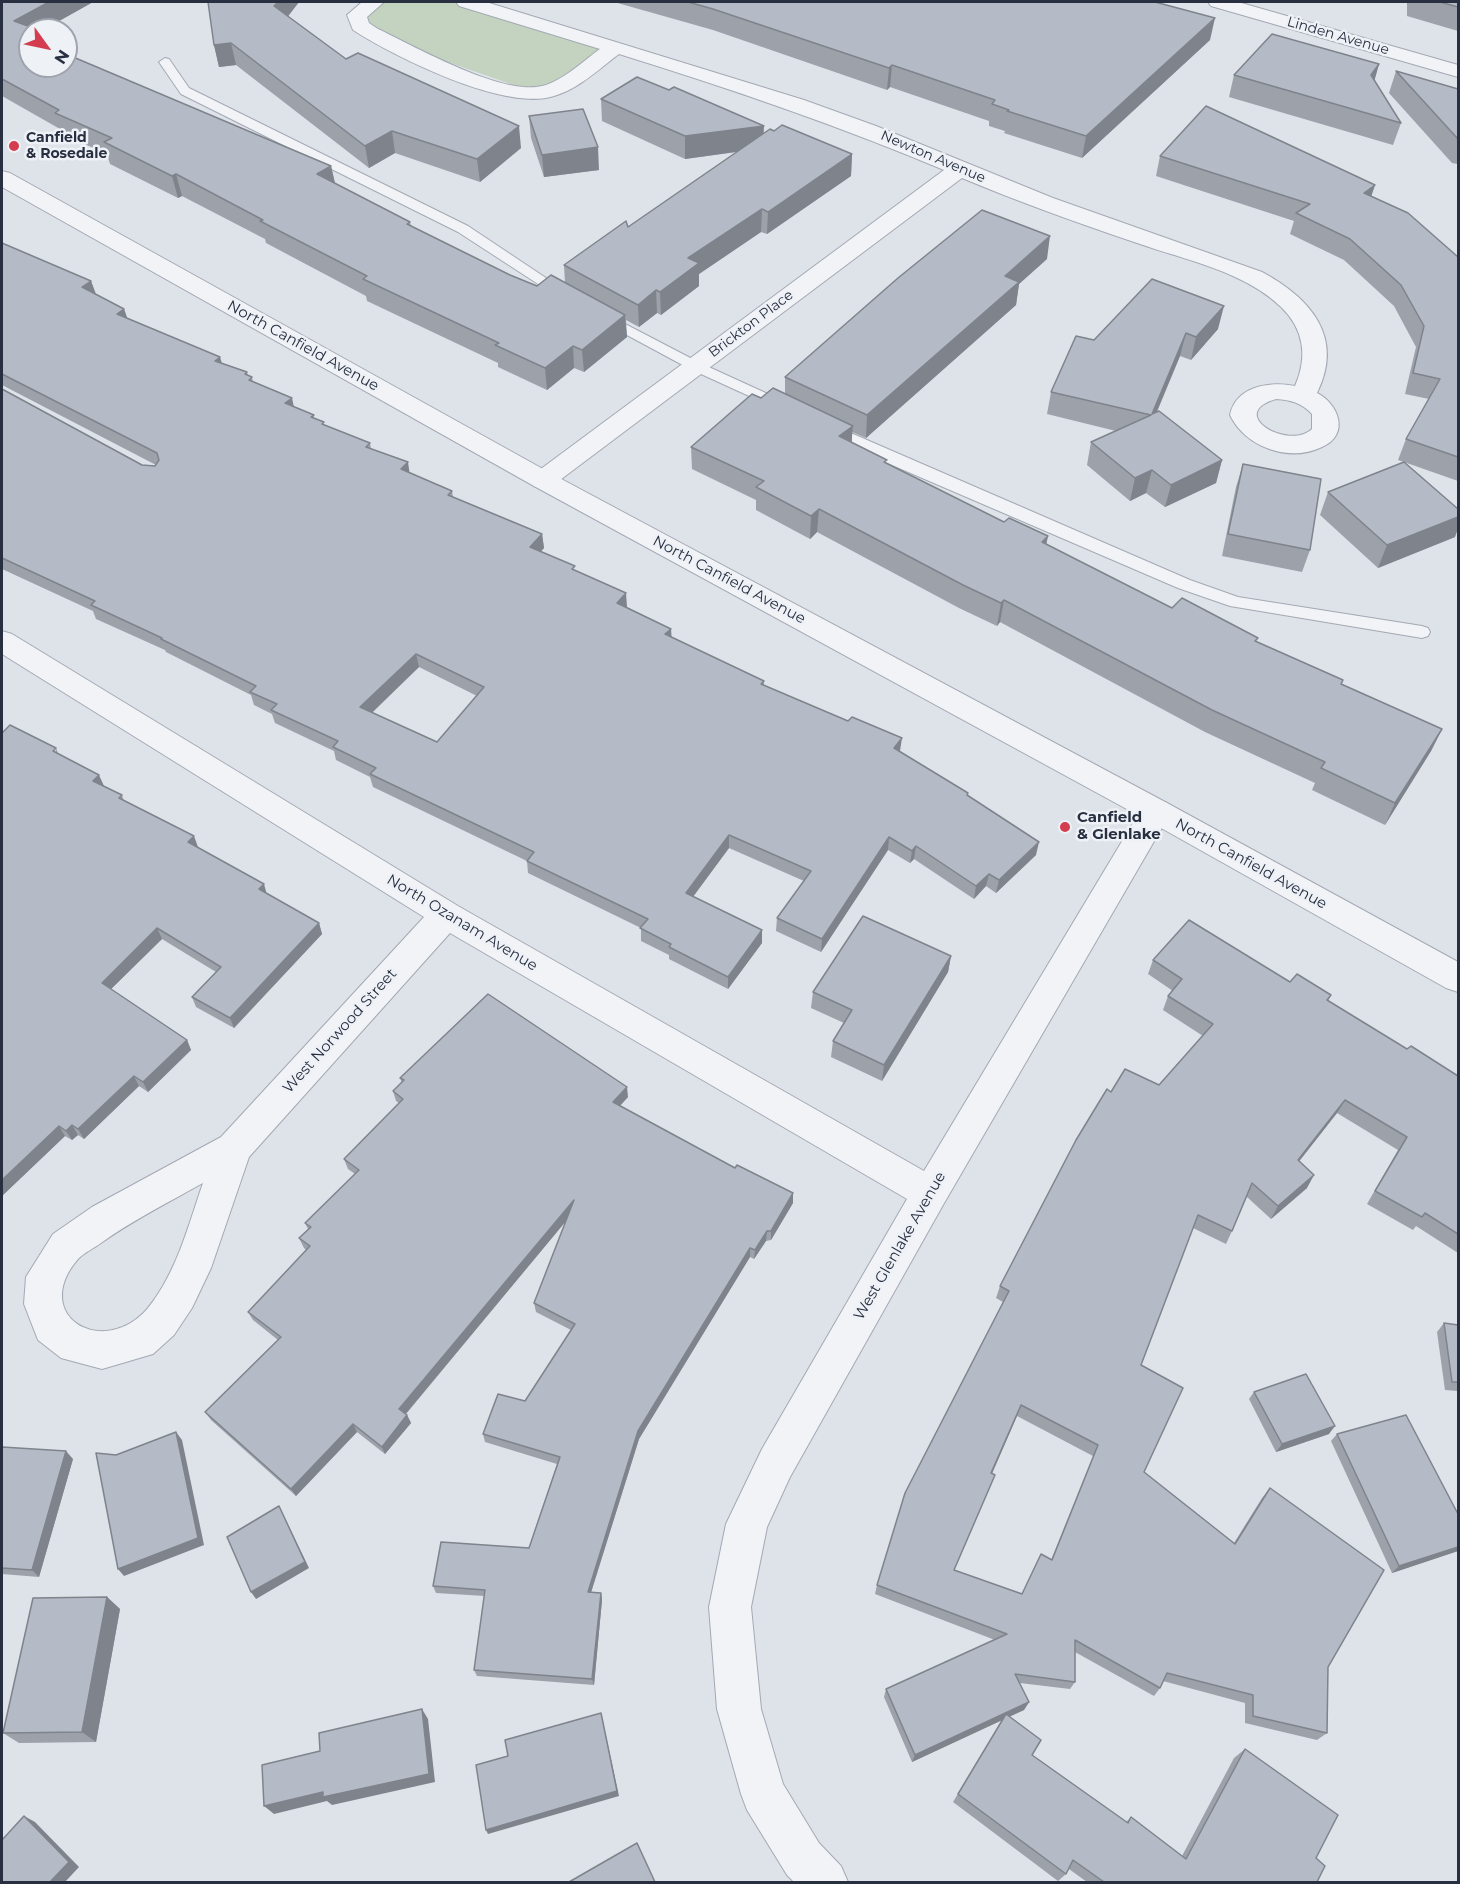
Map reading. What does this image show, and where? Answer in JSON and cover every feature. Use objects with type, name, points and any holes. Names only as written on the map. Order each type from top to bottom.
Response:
[{"type":"street","points":[[374,2],[357,15],[360,26],[493,87],[516,94],[546,93],[569,81],[615,47]]},
{"type":"street","name":"Newton Avenue","points":[[466,2],[803,107],[879,135],[959,169],[1264,282],[1290,301],[1310,326],[1317,353],[1313,379],[1303,396]]},
{"type":"street","name":"Linden Avenue","points":[[1218,2],[1458,71]]},
{"type":"street","name":"Brickton Place","points":[[543,480],[959,169]]},
{"type":"street","name":"North Canfield Avenue","points":[[2,178],[543,480],[1156,811],[1458,978]]},
{"type":"street","name":"North Ozanam Avenue","points":[[9,655],[446,915],[930,1193]]},
{"type":"street","name":"West Glenlake Avenue","points":[[825,1882],[803,1859],[763,1794],[739,1709],[730,1607],[747,1524],[776,1463],[930,1193],[1156,811]]},
{"type":"street","name":"West Norwood Street","points":[[234,1148],[192,1268],[179,1296],[160,1323],[139,1341],[102,1351],[75,1345],[52,1327],[43,1304],[45,1277],[66,1246],[105,1219],[234,1148],[446,915]]},
{"type":"lane","points":[[165,62],[185,91],[463,229],[547,286],[577,302]]},
{"type":"lane","points":[[596,312],[695,366],[799,414]]},
{"type":"lane","points":[[819,424],[890,458],[1194,588],[1236,602],[1422,633]]},
{"type":"green space","points":[[377,2],[466,2],[608,45],[554,87],[528,90],[393,43],[357,15]]},
{"type":"building","points":[[2,2],[49,2],[14,21],[18,22],[18,78],[78,78],[78,59],[331,166],[317,174],[410,222],[407,224],[510,275],[537,286],[551,275],[625,315],[582,350],[573,346],[545,368],[495,345],[499,343],[363,279],[367,276],[260,221],[263,220],[176,174],[172,176],[104,142],[112,138],[55,113],[59,110],[2,79]]},
{"type":"building","points":[[208,2],[278,2],[274,6],[346,59],[358,53],[519,126],[477,159],[392,131],[365,146],[231,43],[214,45]]},
{"type":"building","points":[[688,2],[1155,2],[1215,18],[1086,136],[1007,111],[1009,110],[992,104],[995,100],[892,65],[889,68]]},
{"type":"building","points":[[1440,2],[1458,2],[1458,7]]},
{"type":"building","points":[[1272,34],[1379,64],[1371,75],[1401,123],[1234,75]]},
{"type":"building","points":[[1396,71],[1458,89],[1458,139]]},
{"type":"building","points":[[637,77],[669,90],[674,87],[764,126],[685,136],[601,99]]},
{"type":"building","points":[[1206,106],[1375,185],[1364,193],[1408,213],[1458,257],[1458,457],[1406,439],[1440,379],[1413,373],[1424,326],[1401,285],[1350,239],[1296,213],[1310,204],[1160,156]]},
{"type":"building","points":[[583,109],[598,147],[542,155],[529,116]]},
{"type":"building","points":[[782,125],[852,154],[768,212],[762,209],[688,258],[699,263],[660,292],[656,290],[638,305],[564,265],[626,221],[628,227],[770,129],[774,131]]},
{"type":"building","points":[[982,210],[1050,236],[1005,276],[1019,282],[867,415],[785,377],[898,278]]},
{"type":"building","points":[[2,243],[91,281],[82,287],[124,309],[117,314],[220,357],[215,361],[247,372],[245,374],[252,377],[249,380],[292,398],[285,403],[314,415],[311,417],[324,422],[322,424],[370,443],[366,447],[408,462],[401,469],[452,491],[448,495],[542,534],[530,547],[575,566],[572,569],[626,593],[617,603],[671,629],[665,634],[764,681],[761,684],[848,721],[852,717],[902,738],[894,748],[968,793],[967,795],[1039,842],[999,880],[989,874],[976,886],[916,846],[912,851],[889,837],[822,939],[777,918],[811,871],[729,835],[686,893],[762,930],[728,977],[669,947],[671,944],[640,928],[648,919],[527,861],[534,852],[370,774],[376,768],[333,747],[338,741],[271,710],[277,704],[250,692],[256,686],[91,605],[95,601],[2,558],[2,389],[142,465],[155,466],[159,460],[157,453],[2,374]],"holes":[[[416,654],[484,687],[437,742],[360,707]]]},
{"type":"building","points":[[1152,279],[1224,306],[1196,337],[1186,333],[1152,414],[1159,411],[1222,460],[1171,485],[1152,470],[1135,478],[1091,442],[1151,415],[1051,392],[1076,336],[1094,340]]},
{"type":"building","points":[[773,388],[853,426],[839,436],[887,460],[884,462],[1004,522],[1009,518],[1048,536],[1042,542],[1172,608],[1182,598],[1258,638],[1255,641],[1343,680],[1341,684],[1442,729],[1395,803],[1321,768],[1325,762],[1212,710],[1004,600],[1001,603],[963,585],[819,509],[811,516],[756,487],[764,481],[691,447],[752,394],[761,398]]},
{"type":"building","points":[[1404,462],[1458,509],[1458,517],[1387,545],[1328,492]]},
{"type":"building","points":[[1243,464],[1321,479],[1310,550],[1228,534]]},
{"type":"building","points":[[10,725],[56,748],[53,751],[99,775],[93,781],[122,795],[119,798],[194,836],[188,842],[264,884],[259,889],[319,923],[230,1018],[192,997],[221,967],[157,928],[102,983],[187,1040],[143,1082],[134,1076],[78,1129],[72,1125],[66,1131],[59,1126],[2,1180],[2,733]]},
{"type":"building","points":[[863,916],[951,956],[884,1065],[833,1041],[852,1010],[813,992]]},
{"type":"building","points":[[1189,920],[1290,982],[1297,974],[1331,995],[1327,1000],[1407,1049],[1411,1046],[1458,1076],[1458,1234],[1425,1213],[1422,1217],[1375,1191],[1407,1137],[1345,1100],[1298,1160],[1314,1175],[1278,1206],[1252,1183],[1232,1231],[1198,1215],[1141,1365],[1183,1388],[1144,1472],[1235,1544],[1270,1488],[1384,1570],[1328,1667],[1327,1733],[1253,1716],[1253,1695],[1167,1673],[1160,1688],[1075,1640],[1075,1682],[1015,1674],[1029,1702],[915,1755],[886,1689],[1007,1634],[877,1585],[905,1493],[1009,1291],[1000,1286],[1076,1140],[1107,1089],[1111,1092],[1125,1069],[1159,1085],[1213,1024],[1168,996],[1182,979],[1153,960]],"holes":[[[1021,1405],[1098,1445],[1052,1560],[1041,1554],[1022,1594],[954,1570],[995,1475],[991,1473]]]},
{"type":"building","points":[[488,994],[627,1087],[613,1102],[735,1168],[737,1165],[793,1193],[771,1231],[767,1231],[755,1250],[750,1248],[638,1431],[588,1592],[601,1593],[592,1679],[474,1670],[485,1590],[433,1586],[441,1542],[529,1548],[560,1457],[483,1434],[498,1394],[525,1401],[575,1324],[534,1303],[574,1200],[399,1409],[407,1415],[382,1447],[353,1424],[291,1489],[205,1412],[281,1337],[248,1312],[310,1246],[299,1238],[311,1227],[305,1223],[359,1170],[344,1159],[403,1099],[393,1091],[404,1080],[400,1078]]},
{"type":"building","points":[[1444,1323],[1458,1325],[1458,1382],[1452,1382]]},
{"type":"building","points":[[1306,1374],[1335,1426],[1282,1444],[1254,1392]]},
{"type":"building","points":[[1406,1415],[1458,1514],[1458,1547],[1399,1566],[1337,1434]]},
{"type":"building","points":[[176,1432],[198,1538],[118,1569],[96,1453],[116,1455]]},
{"type":"building","points":[[2,1447],[66,1451],[32,1570],[2,1568]]},
{"type":"building","points":[[279,1506],[305,1562],[251,1592],[227,1537]]},
{"type":"building","points":[[107,1597],[82,1732],[3,1733],[33,1598]]},
{"type":"building","points":[[422,1709],[429,1774],[323,1797],[323,1792],[264,1806],[262,1765],[320,1751],[319,1733]]},
{"type":"building","points":[[601,1713],[617,1791],[486,1830],[476,1765],[508,1756],[505,1740]]},
{"type":"building","points":[[1006,1714],[1041,1740],[1032,1755],[1128,1823],[1131,1817],[1186,1859],[1245,1749],[1338,1815],[1316,1858],[1325,1866],[1317,1882],[1104,1882],[1073,1860],[1066,1874],[958,1794]]},
{"type":"building","points":[[24,1816],[69,1862],[50,1882],[2,1882],[2,1840]]},
{"type":"building","points":[[637,1843],[655,1882],[569,1882]]},
{"type":"place","name":"Canfield & Rosedale","points":[[14,146]]},
{"type":"place","name":"Canfield & Glenlake","points":[[1065,827]]}]
